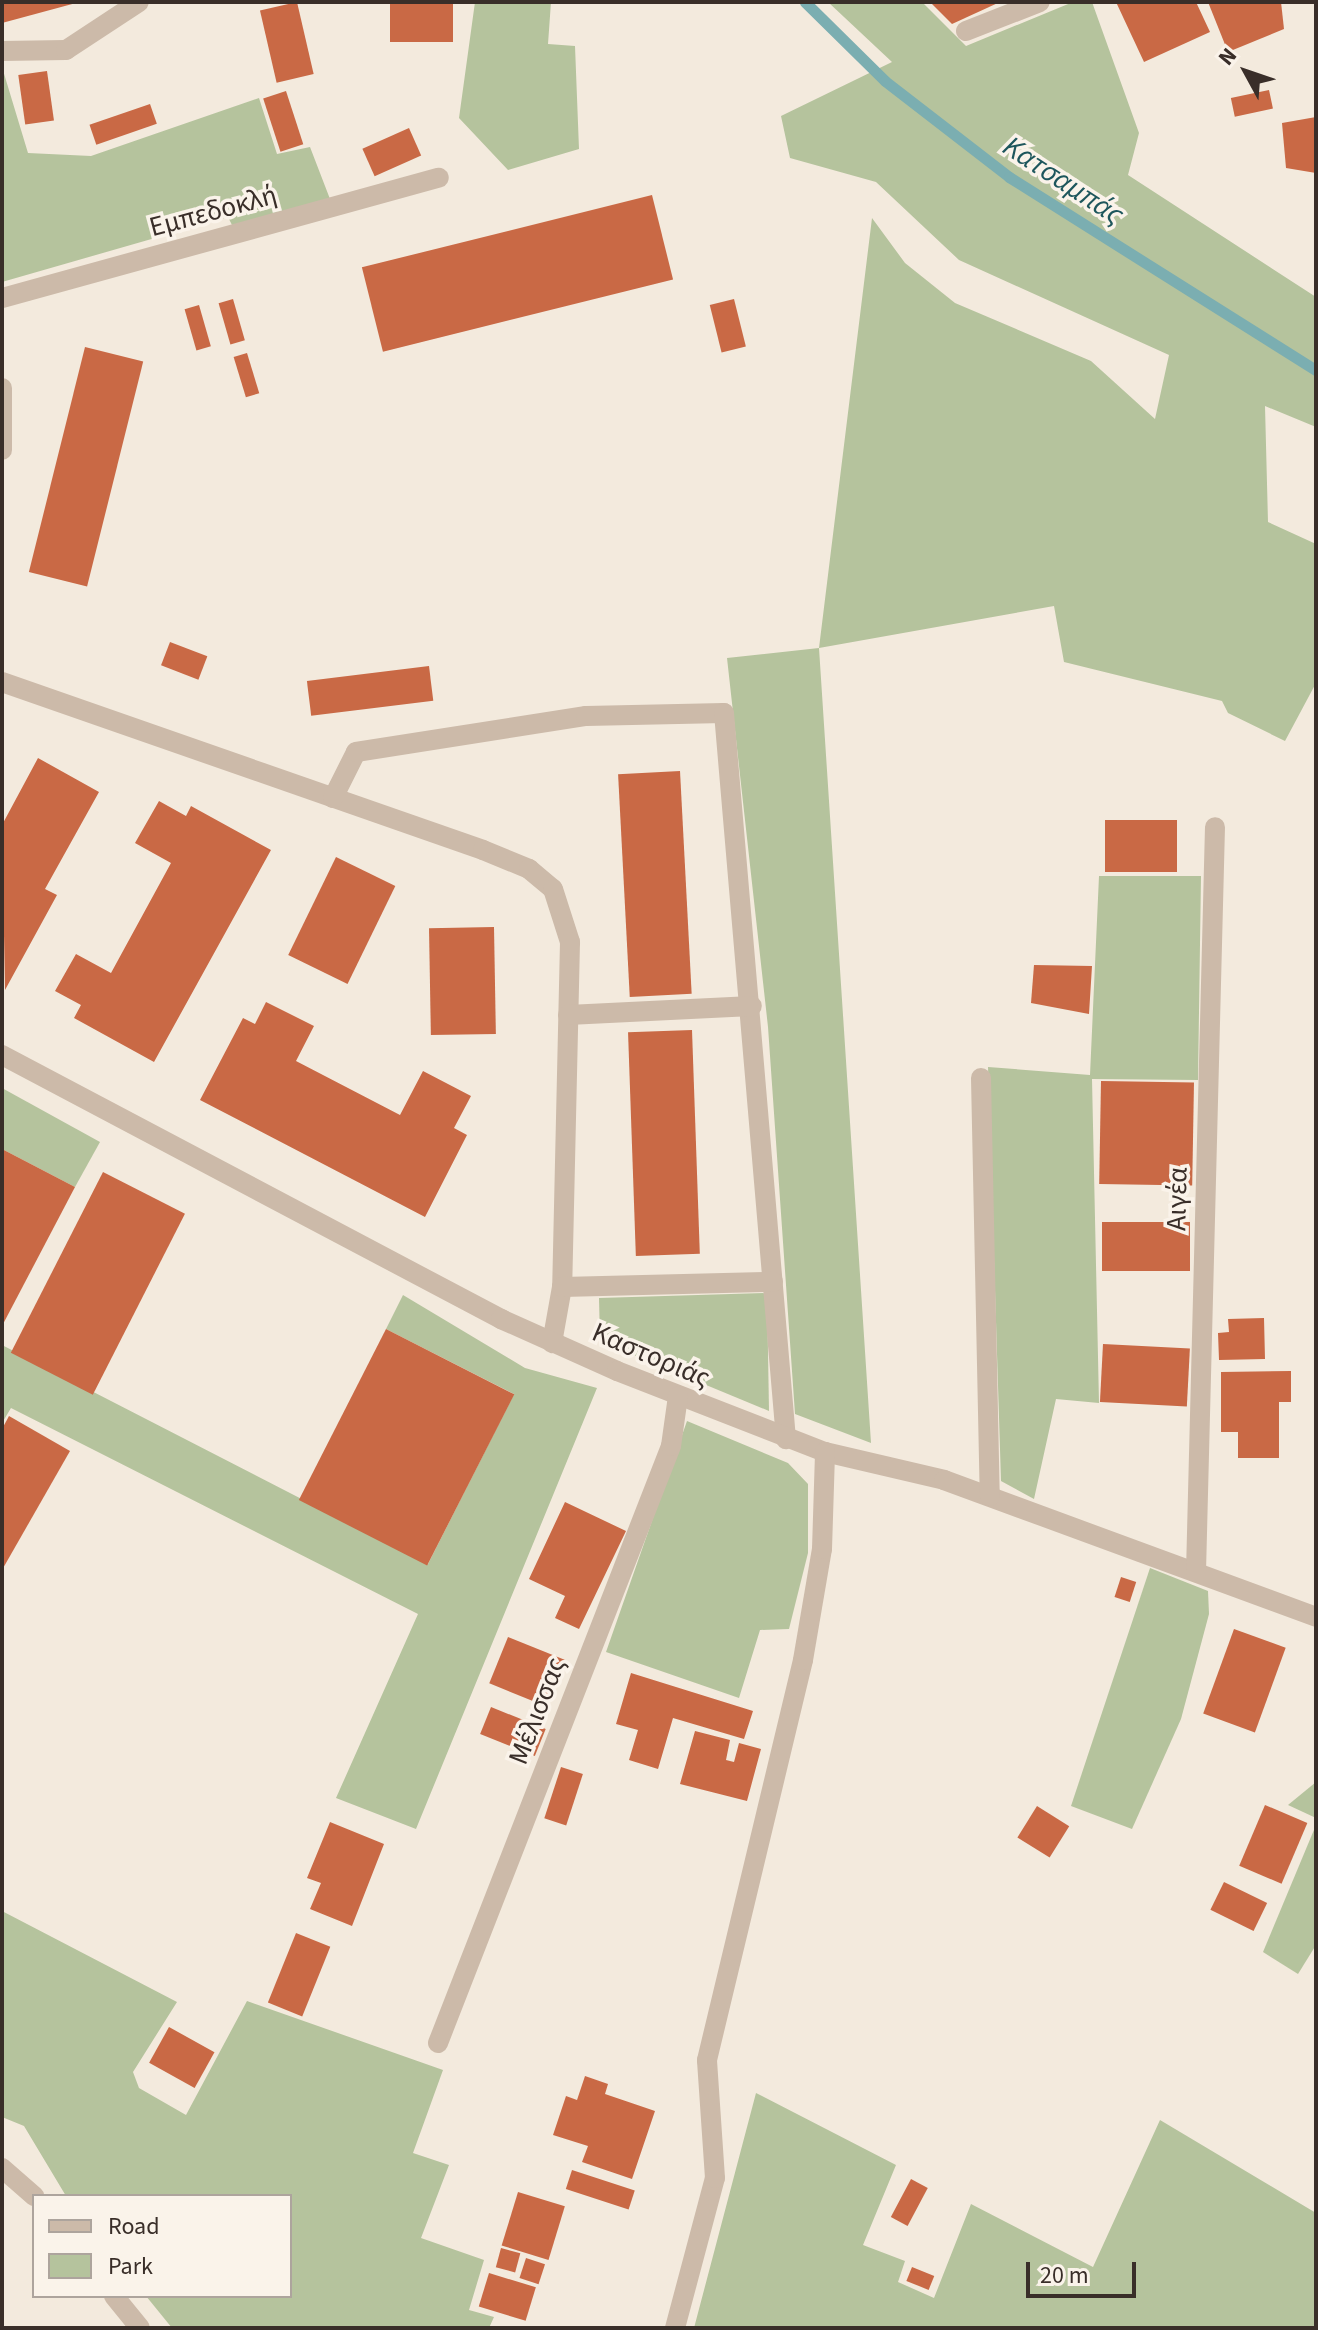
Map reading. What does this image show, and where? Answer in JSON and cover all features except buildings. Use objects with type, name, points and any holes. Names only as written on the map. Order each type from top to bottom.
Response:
[{"type":"street","points":[[2,51],[66,50],[139,2]]},
{"type":"street","points":[[966,31],[1040,2]]},
{"type":"street","name":"Εμπεδοκλή","points":[[2,298],[439,178]]},
{"type":"street","points":[[2,388],[2,450]]},
{"type":"street","points":[[2,682],[333,798],[543,878],[567,919],[562,1287],[552,1343]]},
{"type":"street","points":[[333,798],[356,752],[586,716],[724,713],[752,1006],[786,1439]]},
{"type":"street","name":"Αιγέα","points":[[1196,1572],[1215,827]]},
{"type":"street","points":[[568,1015],[752,1006]]},
{"type":"street","name":"Καστοριάς","points":[[2,1055],[552,1343],[786,1439],[990,1496],[1316,1617]]},
{"type":"street","points":[[981,1078],[990,1496]]},
{"type":"street","points":[[562,1287],[773,1282]]},
{"type":"street","name":"Μέλισσας","points":[[438,2043],[671,1446],[678,1396]]},
{"type":"street","points":[[675,2328],[715,2178],[707,2060],[803,1660],[822,1549],[825,1452]]},
{"type":"street","points":[[2,2168],[32,2194]]},
{"type":"street","points":[[116,2298],[140,2328]]},
{"type":"green space","points":[[475,2],[551,2],[548,44],[575,46],[579,149],[508,170],[459,118]]},
{"type":"green space","points":[[828,2],[922,2],[966,46],[1073,2],[1092,2],[1139,133],[1128,175],[1316,297],[1316,427],[1265,406],[1268,522],[1316,544],[1316,683],[1285,741],[1228,713],[1222,701],[1064,662],[1054,606],[819,648],[872,218],[905,263],[955,303],[1091,361],[1155,419],[1169,355],[959,260],[876,182],[790,158],[781,116],[892,62]]},
{"type":"green space","points":[[2,67],[28,153],[91,156],[259,98],[277,154],[310,147],[330,199],[233,227],[228,217],[2,282]]},
{"type":"green space","points":[[819,648],[871,1443],[795,1414],[768,1027],[727,658]]},
{"type":"green space","points":[[1099,876],[1201,876],[1198,1080],[1092,1079],[1099,1403],[1056,1399],[1034,1499],[1001,1481],[988,1067],[1090,1075]]},
{"type":"green space","points":[[2,1088],[100,1142],[75,1187],[2,1149]]},
{"type":"green space","points":[[767,1293],[769,1411],[600,1341],[599,1298]]},
{"type":"green space","points":[[403,1295],[525,1368],[597,1388],[416,1829],[336,1798],[418,1614],[11,1408],[2,1423],[2,1345],[428,1564],[514,1394],[386,1329]]},
{"type":"green space","points":[[687,1421],[788,1463],[808,1484],[808,1553],[789,1629],[760,1630],[739,1698],[606,1652]]},
{"type":"green space","points":[[1150,1568],[1208,1591],[1209,1614],[1181,1719],[1132,1829],[1071,1806]]},
{"type":"green space","points":[[1316,1782],[1316,1818],[1288,1805]]},
{"type":"green space","points":[[1316,1825],[1316,1945],[1298,1974],[1263,1952]]},
{"type":"green space","points":[[2,1911],[177,2002],[133,2072],[139,2088],[186,2115],[247,2001],[443,2070],[413,2153],[449,2165],[421,2238],[484,2260],[469,2310],[494,2317],[489,2328],[172,2328],[148,2298],[292,2298],[292,2194],[65,2194],[24,2126],[2,2117]]},
{"type":"green space","points":[[756,2093],[896,2165],[863,2245],[905,2261],[898,2282],[934,2298],[971,2204],[1093,2267],[1160,2120],[1316,2213],[1316,2328],[694,2328]]},
{"type":"waterway","name":"Κατσαμπάς","points":[[805,2],[885,81],[1009,177],[1316,370]]}]
